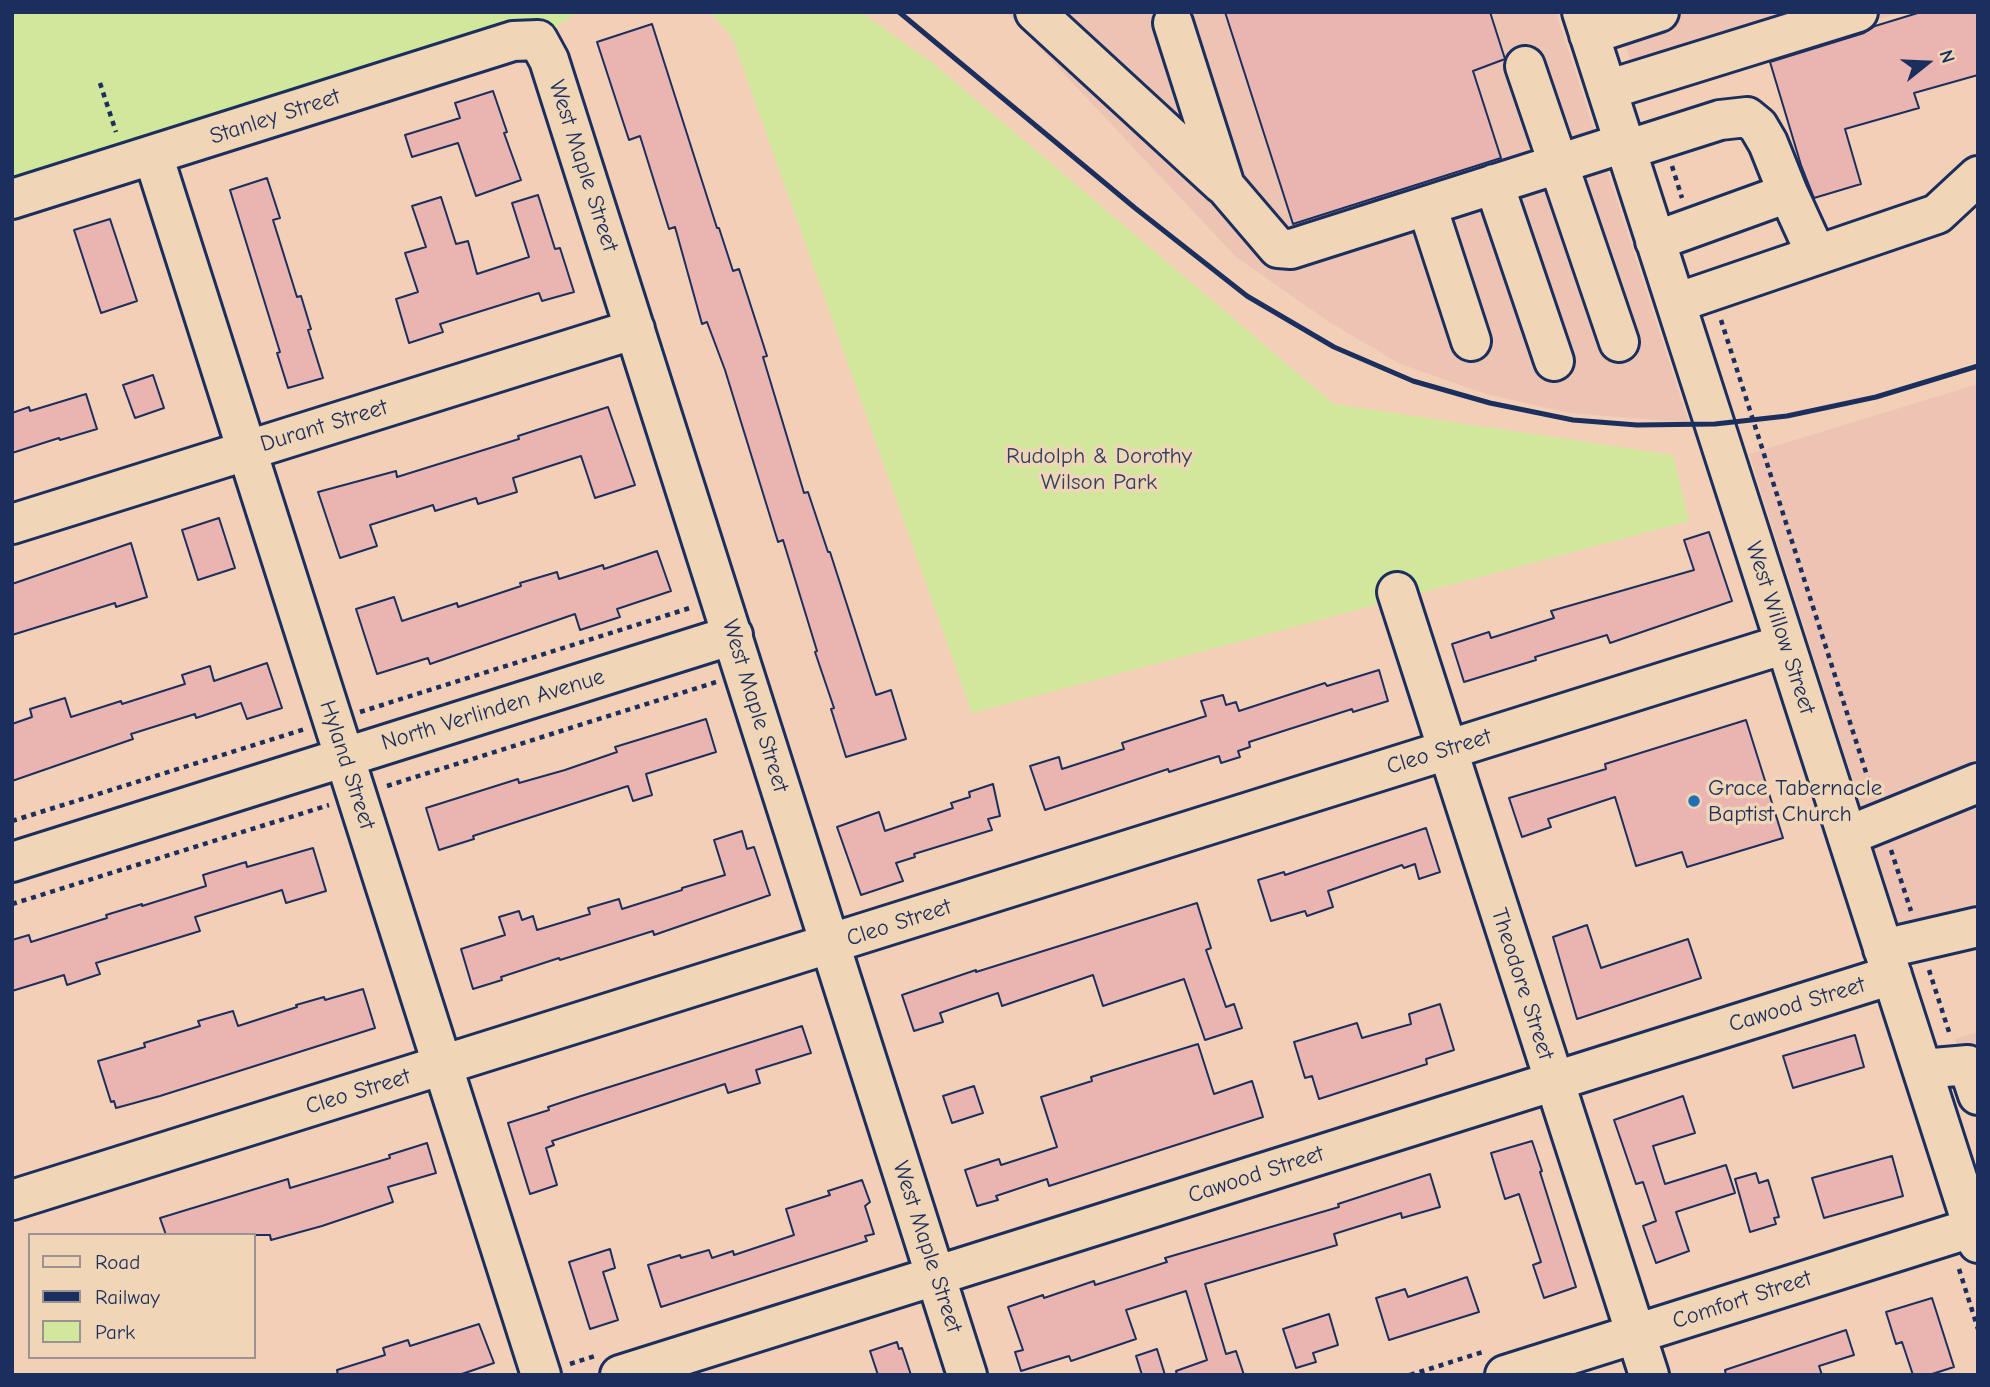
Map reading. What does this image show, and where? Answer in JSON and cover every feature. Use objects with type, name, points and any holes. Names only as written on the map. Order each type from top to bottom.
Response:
[{"type":"street","points":[[1035,12],[1225,186],[1278,248],[1291,249],[1559,163],[1662,138],[1720,120],[1747,117],[1758,126],[1769,144],[1816,254]]},
{"type":"street","points":[[1586,24],[1658,12]]},
{"type":"street","points":[[1607,90],[1858,12]]},
{"type":"street","points":[[1172,23],[1225,186]]},
{"type":"street","name":"West Willow Street","points":[[1586,24],[1922,1069],[1965,1162],[1969,1233]]},
{"type":"street","name":"Stanley Street","points":[[12,199],[513,41],[538,40]]},
{"type":"street","name":"West Maple Street","points":[[538,40],[549,60],[967,1375]]},
{"type":"street","points":[[1525,66],[1619,342]]},
{"type":"street","name":"Hyland Street","points":[[153,155],[541,1375]]},
{"type":"street","points":[[1675,303],[1937,214],[1978,176]]},
{"type":"street","points":[[1494,184],[1554,361]]},
{"type":"street","points":[[1655,241],[1788,193]]},
{"type":"street","points":[[1427,206],[1471,341]]},
{"type":"street","name":"Durant Street","points":[[12,524],[635,329]]},
{"type":"street","name":"Theodore Street","points":[[1397,592],[1649,1375]]},
{"type":"street","name":"North Verlinden Avenue","points":[[12,862],[733,635]]},
{"type":"street","name":"Cleo Street","points":[[12,1200],[1785,644]]},
{"type":"street","points":[[1847,835],[1978,783]]},
{"type":"street","name":"Cawood Street","points":[[620,1375],[1553,1081],[1887,962],[1920,940],[1978,927]]},
{"type":"street","points":[[1922,1069],[1969,1081]]},
{"type":"street","name":"Comfort Street","points":[[1505,1375],[1969,1233]]},
{"type":"path","points":[[1662,138],[1691,227]]},
{"type":"path","points":[[1712,290],[1920,940],[1969,1081]]},
{"type":"path","points":[[1969,1233],[1978,1329]]},
{"type":"shaded area","points":[[1006,12],[1556,12],[1689,423],[1570,413],[1486,394],[1400,364],[1326,320],[1235,256]]},
{"type":"shaded area","points":[[1615,12],[1903,12],[1641,94]]},
{"type":"shaded area","points":[[1978,384],[1978,920],[1905,945],[1749,454]]},
{"type":"shaded area","points":[[1978,1032],[1978,1111],[1955,1039]]},
{"type":"green space","points":[[12,12],[578,12],[538,40],[12,204]]},
{"type":"green space","name":"Rudolph & Dorothy Wilson Park","points":[[710,12],[861,12],[934,64],[1334,404],[1673,455],[1689,521],[972,713],[732,37]]},
{"type":"building","points":[[1225,12],[1490,12],[1505,59],[1473,71],[1501,158],[1293,224]]},
{"type":"building","points":[[1921,12],[1978,12],[1978,75],[1914,93],[1919,108],[1845,129],[1861,184],[1814,198],[1801,165],[1770,62]]},
{"type":"building","points":[[652,24],[717,228],[733,271],[739,269],[767,356],[763,357],[804,493],[808,492],[830,552],[876,695],[891,690],[906,739],[846,757],[831,709],[834,708],[783,540],[778,542],[725,370],[707,322],[702,324],[675,227],[669,229],[640,136],[629,140],[597,42]]},
{"type":"building","points":[[493,91],[507,132],[504,133],[521,180],[476,196],[458,143],[412,157],[405,135],[460,118],[455,103]]},
{"type":"building","points":[[267,178],[280,218],[273,220],[297,297],[301,296],[323,378],[288,388],[277,353],[280,352],[230,190]]},
{"type":"building","points":[[538,195],[555,249],[560,248],[574,292],[542,301],[539,293],[440,324],[443,332],[409,343],[396,299],[418,292],[405,253],[426,247],[412,206],[441,197],[456,244],[468,241],[477,274],[529,257],[512,203]]},
{"type":"building","points":[[110,219],[137,301],[101,313],[74,230]]},
{"type":"building","points":[[153,375],[164,408],[135,418],[123,385]]},
{"type":"building","points":[[86,394],[97,429],[12,453],[12,413],[29,407],[30,411]]},
{"type":"building","points":[[608,407],[635,485],[595,498],[581,456],[513,478],[517,492],[478,504],[476,498],[435,511],[433,505],[370,525],[377,546],[340,558],[318,492],[396,471],[397,477],[519,439],[518,436]]},
{"type":"building","points":[[219,518],[235,568],[198,580],[182,530]]},
{"type":"building","points":[[1709,532],[1732,601],[1610,643],[1607,635],[1464,682],[1452,644],[1489,632],[1491,638],[1554,618],[1551,611],[1694,570],[1684,540]]},
{"type":"building","points":[[131,543],[147,597],[116,607],[115,603],[12,635],[12,584]]},
{"type":"building","points":[[657,551],[671,591],[617,609],[620,617],[580,630],[575,614],[430,664],[428,658],[377,674],[356,609],[394,597],[402,621],[457,603],[458,607],[557,572],[559,579],[603,565],[604,569]]},
{"type":"building","points":[[267,663],[282,708],[247,719],[241,703],[196,718],[195,714],[131,734],[133,739],[12,781],[12,724],[32,717],[30,709],[65,698],[71,717],[185,684],[182,675],[210,666],[214,681]]},
{"type":"building","points":[[1379,670],[1388,701],[1353,712],[1352,709],[1249,742],[1250,747],[1238,751],[1240,757],[1221,763],[1219,756],[1169,772],[1168,769],[1045,810],[1030,766],[1059,757],[1062,769],[1124,749],[1122,743],[1206,716],[1201,701],[1223,695],[1226,705],[1236,702],[1239,711],[1325,683],[1327,686]]},
{"type":"building","points":[[706,719],[716,752],[646,774],[652,795],[633,801],[628,786],[473,836],[474,839],[439,850],[426,808],[518,779],[519,783],[565,770],[617,752],[615,747]]},
{"type":"building","name":"Grace Tabernacle Baptist Church","points":[[1746,720],[1783,838],[1687,867],[1682,852],[1636,866],[1615,797],[1548,819],[1551,827],[1522,837],[1509,798],[1606,769],[1605,764]]},
{"type":"building","points":[[993,784],[1000,816],[988,819],[992,830],[914,854],[915,857],[896,863],[903,881],[861,895],[837,827],[879,812],[885,831],[953,808],[951,803],[970,797],[969,792]]},
{"type":"building","points":[[1426,828],[1440,872],[1419,879],[1415,864],[1404,868],[1402,865],[1328,891],[1333,907],[1307,916],[1305,911],[1271,921],[1258,880],[1284,872],[1285,875]]},
{"type":"building","points":[[742,831],[747,849],[754,847],[770,895],[654,935],[653,931],[560,960],[559,958],[473,989],[461,949],[505,935],[499,917],[519,911],[522,920],[533,916],[537,930],[590,914],[588,908],[619,899],[622,909],[725,875],[714,840]]},
{"type":"building","points":[[313,848],[326,891],[286,903],[282,890],[195,917],[200,931],[96,963],[100,974],[67,985],[64,975],[12,991],[12,940],[29,935],[31,942],[107,918],[106,915],[206,886],[203,875],[246,862],[247,867]]},
{"type":"building","points":[[1197,903],[1211,948],[1206,950],[1226,1007],[1234,1004],[1242,1028],[1205,1040],[1184,979],[1103,1006],[1093,975],[1002,1006],[998,993],[940,1013],[943,1022],[914,1031],[902,995]]},
{"type":"building","points":[[1587,925],[1601,968],[1688,939],[1701,978],[1577,1019],[1553,937]]},
{"type":"building","points":[[363,989],[375,1028],[160,1096],[116,1108],[114,1101],[111,1102],[98,1061],[145,1047],[144,1043],[200,1026],[198,1021],[233,1011],[238,1026],[297,1007],[296,1005]]},
{"type":"building","points":[[1440,1004],[1454,1050],[1426,1059],[1427,1064],[1319,1099],[1312,1076],[1305,1078],[1294,1042],[1357,1023],[1362,1038],[1411,1024],[1409,1014]]},
{"type":"building","points":[[802,1026],[811,1053],[756,1070],[760,1083],[728,1093],[725,1084],[552,1141],[554,1145],[546,1148],[557,1185],[530,1194],[508,1123],[581,1096]]},
{"type":"building","points":[[1855,1035],[1864,1067],[1793,1088],[1783,1056]]},
{"type":"building","points":[[1198,1044],[1214,1094],[1252,1081],[1263,1117],[1049,1186],[1047,1179],[996,1196],[998,1200],[977,1206],[965,1170],[999,1159],[1001,1165],[1057,1147],[1041,1097],[1092,1081],[1091,1077]]},
{"type":"building","points":[[974,1086],[983,1113],[952,1123],[943,1096]]},
{"type":"building","points":[[1683,1096],[1695,1133],[1653,1146],[1665,1184],[1726,1165],[1735,1193],[1676,1212],[1689,1251],[1656,1263],[1643,1226],[1656,1221],[1643,1182],[1636,1184],[1614,1120]]},
{"type":"building","points":[[1532,1141],[1576,1287],[1544,1298],[1533,1265],[1541,1262],[1519,1194],[1505,1199],[1491,1153]]},
{"type":"building","points":[[427,1143],[436,1173],[388,1187],[393,1202],[322,1226],[271,1240],[270,1235],[256,1233],[165,1233],[160,1218],[288,1179],[290,1188],[390,1158],[389,1155]]},
{"type":"building","points":[[1892,1156],[1903,1196],[1824,1218],[1812,1178]]},
{"type":"building","points":[[1756,1173],[1759,1183],[1768,1180],[1779,1217],[1774,1218],[1776,1224],[1750,1232],[1735,1179]]},
{"type":"building","points":[[1430,1174],[1440,1207],[1402,1218],[1401,1213],[1334,1234],[1337,1245],[1205,1284],[1226,1354],[1236,1351],[1244,1375],[1177,1375],[1176,1371],[1207,1360],[1186,1291],[1126,1310],[1136,1339],[1071,1361],[1069,1356],[1021,1371],[1015,1352],[1023,1350],[1008,1307],[1094,1281],[1095,1285],[1167,1262],[1165,1258],[1339,1207],[1338,1204]]},
{"type":"building","points":[[862,1180],[870,1202],[865,1206],[874,1234],[865,1236],[867,1241],[661,1307],[648,1265],[709,1250],[712,1258],[733,1251],[734,1255],[794,1235],[786,1209],[830,1195],[828,1191]]},
{"type":"building","points":[[610,1249],[615,1268],[603,1272],[618,1320],[590,1329],[569,1262]]},
{"type":"building","points":[[1467,1277],[1479,1312],[1389,1340],[1376,1298],[1405,1289],[1408,1297]]},
{"type":"building","points":[[1932,1298],[1954,1367],[1929,1375],[1913,1375],[1902,1342],[1896,1344],[1886,1312]]},
{"type":"building","points":[[1329,1314],[1338,1345],[1313,1353],[1316,1362],[1296,1368],[1283,1329]]},
{"type":"building","points":[[479,1324],[494,1363],[459,1375],[338,1375],[337,1370],[385,1355],[383,1348],[408,1340],[410,1346]]},
{"type":"building","points":[[1846,1330],[1854,1355],[1819,1366],[1822,1375],[1726,1375],[1725,1370]]},
{"type":"building","points":[[897,1342],[899,1349],[902,1348],[911,1375],[878,1375],[870,1351]]},
{"type":"building","points":[[1157,1349],[1165,1375],[1142,1375],[1136,1356]]},
{"type":"railway","points":[[899,12],[1135,208],[1247,296],[1334,347],[1413,381],[1490,403],[1573,420],[1637,425],[1715,424],[1787,416],[1876,397],[1978,366]]},
{"type":"place","name":"Grace Tabernacle Baptist Church","points":[[1694,801]]}]
